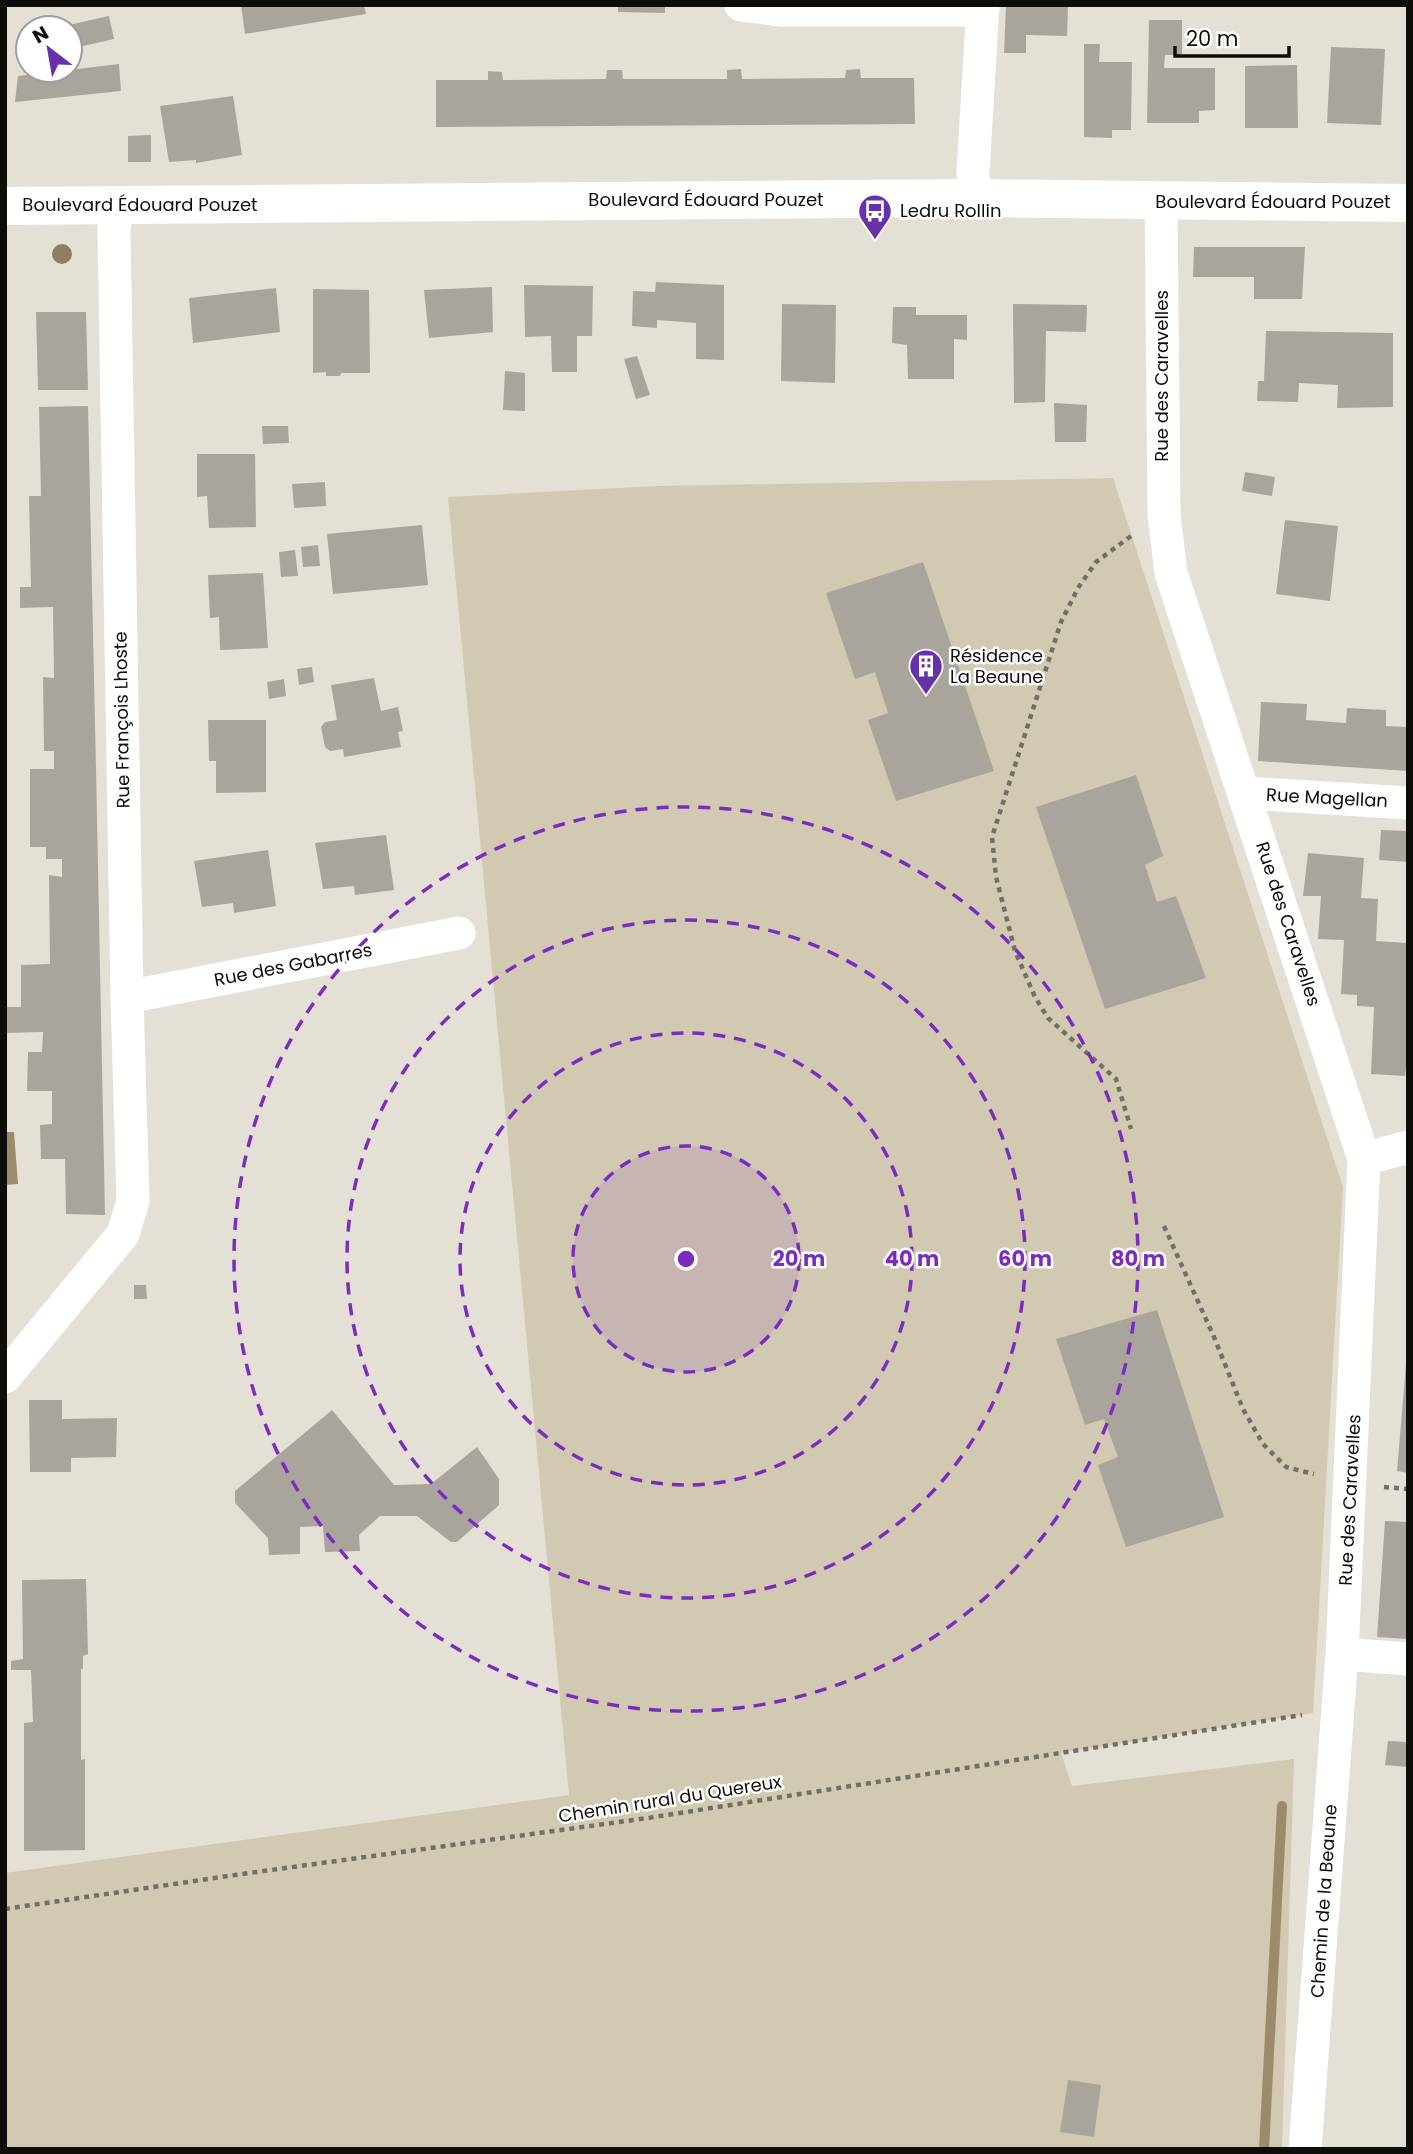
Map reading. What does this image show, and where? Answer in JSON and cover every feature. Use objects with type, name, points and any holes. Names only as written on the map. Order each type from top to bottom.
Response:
[{"type":"street","points":[[741,5],[780,10],[983,8],[973,172],[974,198]]},
{"type":"street","name":"Boulevard Édouard Pouzet","points":[[5,206],[974,198],[1408,203]]},
{"type":"street","name":"Rue des Caravelles","points":[[1161,201],[1164,515],[1171,573],[1364,1159],[1342,1654]]},
{"type":"street","name":"Rue François Lhoste","points":[[5,1377],[123,1234],[133,1201],[114,230],[117,205]]},
{"type":"street","name":"Rue Magellan","points":[[1245,793],[1408,803]]},
{"type":"street","name":"Rue des Gabarres","points":[[127,996],[459,933]]},
{"type":"street","points":[[1364,1159],[1408,1147]]},
{"type":"street","points":[[1342,1654],[1408,1659]]},
{"type":"street","name":"Chemin de la Beaune","points":[[1305,2149],[1342,1654]]},
{"type":"path","points":[[1131,1129],[1116,1079],[1048,1018],[1035,996],[1015,951],[996,877],[992,837],[1061,622],[1078,588],[1097,562],[1124,540],[1164,515]]},
{"type":"path","points":[[1164,1226],[1214,1336],[1243,1409],[1263,1444],[1286,1467],[1351,1483]]},
{"type":"path","name":"Chemin rural du Quereux","points":[[5,1909],[648,1818],[1338,1709]]},
{"type":"shaded area","points":[[1113,478],[1343,1187],[1313,1713],[1061,1753],[1072,1786],[1294,1759],[1282,2149],[5,2149],[5,1873],[569,1795],[448,497],[656,486]]},
{"type":"shaded area","points":[[5,1132],[14,1132],[18,1184],[5,1185]]},
{"type":"building","points":[[241,5],[364,5],[366,14],[245,34]]},
{"type":"building","points":[[618,5],[665,5],[665,13],[618,12]]},
{"type":"building","points":[[1006,5],[1068,5],[1067,36],[1026,35],[1026,53],[1004,53]]},
{"type":"building","points":[[109,16],[114,39],[84,46],[84,22]]},
{"type":"building","points":[[1149,20],[1182,20],[1182,55],[1165,55],[1164,68],[1215,68],[1215,110],[1199,111],[1199,123],[1147,123]]},
{"type":"building","points":[[1084,44],[1100,44],[1099,62],[1132,62],[1131,130],[1112,130],[1112,138],[1084,137]]},
{"type":"building","points":[[1331,47],[1385,49],[1381,125],[1327,123]]},
{"type":"building","points":[[119,64],[121,91],[15,102],[17,84],[84,84],[84,68]]},
{"type":"building","points":[[1297,65],[1298,128],[1245,128],[1245,66]]},
{"type":"building","points":[[741,69],[742,79],[845,78],[846,70],[860,69],[861,78],[914,78],[915,124],[436,127],[436,80],[488,80],[488,71],[502,72],[503,80],[606,79],[607,70],[622,70],[623,79],[727,79],[727,70]]},
{"type":"building","points":[[233,96],[242,155],[196,163],[196,160],[169,162],[160,106]]},
{"type":"building","points":[[151,135],[151,162],[128,162],[128,136]]},
{"type":"building","points":[[1194,247],[1305,247],[1302,299],[1254,299],[1254,277],[1193,277]]},
{"type":"building","points":[[656,282],[724,285],[724,360],[696,359],[696,323],[657,320],[657,328],[632,326],[633,291],[655,292]]},
{"type":"building","points":[[524,285],[593,286],[592,336],[577,336],[577,372],[552,372],[551,336],[525,337]]},
{"type":"building","points":[[492,287],[493,332],[429,338],[424,290]]},
{"type":"building","points":[[276,288],[280,332],[193,343],[189,298]]},
{"type":"building","points":[[313,289],[369,290],[370,373],[326,376],[326,372],[313,373]]},
{"type":"building","points":[[782,304],[836,305],[835,383],[781,381]]},
{"type":"building","points":[[1013,304],[1087,305],[1086,332],[1046,331],[1045,402],[1014,403]]},
{"type":"building","points":[[893,307],[916,307],[916,315],[967,315],[967,340],[954,339],[954,379],[908,379],[907,345],[892,343]]},
{"type":"building","points":[[36,312],[86,312],[88,390],[38,390]]},
{"type":"building","points":[[1266,331],[1393,333],[1393,407],[1337,408],[1338,385],[1299,383],[1298,402],[1257,401],[1258,381],[1264,381]]},
{"type":"building","points":[[637,356],[650,395],[636,399],[624,359]]},
{"type":"building","points":[[505,371],[525,373],[525,411],[503,410]]},
{"type":"building","points":[[1054,403],[1087,405],[1086,442],[1055,442]]},
{"type":"building","points":[[88,406],[105,1215],[66,1214],[65,1159],[41,1159],[40,1125],[52,1124],[52,1091],[27,1091],[28,1052],[42,1052],[43,1032],[5,1033],[5,1007],[21,1007],[21,965],[50,964],[49,875],[62,877],[62,859],[46,859],[46,847],[30,847],[30,769],[54,769],[54,751],[44,751],[43,677],[54,678],[53,607],[20,608],[20,587],[31,587],[29,496],[41,496],[39,407]]},
{"type":"building","points":[[262,426],[288,426],[289,443],[263,444]]},
{"type":"building","points":[[197,454],[255,454],[256,527],[209,528],[207,496],[197,497]]},
{"type":"building","points":[[1245,472],[1275,477],[1272,496],[1242,491]]},
{"type":"building","points":[[325,482],[326,506],[294,508],[292,484]]},
{"type":"building","points":[[1285,520],[1338,526],[1330,601],[1276,594]]},
{"type":"building","points":[[422,525],[428,585],[333,594],[327,534]]},
{"type":"building","points":[[318,545],[320,566],[303,567],[301,547]]},
{"type":"building","points":[[295,550],[298,576],[281,577],[279,552]]},
{"type":"building","name":"Résidence La Beaune","points":[[923,562],[994,771],[896,801],[868,720],[888,713],[875,672],[855,679],[826,593]]},
{"type":"building","points":[[263,573],[268,648],[220,650],[219,617],[210,618],[208,575]]},
{"type":"building","points":[[312,667],[314,682],[299,685],[297,669]]},
{"type":"building","points":[[374,678],[381,711],[398,707],[403,731],[398,732],[401,747],[344,757],[343,749],[330,751],[325,747],[321,727],[325,722],[337,720],[331,685]]},
{"type":"building","points":[[284,679],[286,696],[269,699],[267,682]]},
{"type":"building","points":[[1261,702],[1307,704],[1306,720],[1346,723],[1347,708],[1386,710],[1386,726],[1408,727],[1408,771],[1258,761]]},
{"type":"building","points":[[208,720],[266,720],[266,792],[216,793],[216,761],[209,761]]},
{"type":"building","points":[[1136,775],[1163,856],[1145,865],[1157,902],[1176,896],[1206,978],[1105,1009],[1036,807]]},
{"type":"building","points":[[1381,830],[1408,831],[1408,862],[1379,860]]},
{"type":"building","points":[[386,835],[394,890],[355,895],[354,886],[323,889],[315,843]]},
{"type":"building","points":[[268,850],[276,906],[234,913],[233,903],[202,907],[194,861]]},
{"type":"building","points":[[1308,853],[1364,858],[1361,898],[1378,899],[1376,941],[1408,943],[1408,1050],[1405,1076],[1371,1074],[1374,1007],[1357,1006],[1357,995],[1341,994],[1344,940],[1318,939],[1321,896],[1303,896]]},
{"type":"building","points":[[134,1285],[146,1285],[147,1299],[134,1299]]},
{"type":"building","points":[[1157,1310],[1224,1517],[1126,1547],[1098,1465],[1118,1457],[1104,1419],[1085,1425],[1056,1339]]},
{"type":"building","points":[[1408,1364],[1408,1473],[1397,1471]]},
{"type":"building","points":[[29,1400],[62,1400],[62,1419],[117,1418],[116,1457],[71,1458],[71,1472],[30,1472]]},
{"type":"building","points":[[332,1410],[394,1485],[431,1484],[477,1447],[499,1479],[499,1505],[457,1542],[451,1542],[417,1516],[380,1516],[359,1535],[360,1551],[325,1552],[323,1526],[300,1527],[300,1554],[269,1555],[268,1538],[235,1503],[235,1491]]},
{"type":"building","points":[[1385,1521],[1408,1522],[1408,1639],[1377,1637]]},
{"type":"building","points":[[86,1579],[88,1654],[83,1656],[81,1669],[85,1850],[24,1851],[24,1723],[33,1722],[31,1670],[11,1670],[11,1661],[23,1659],[22,1580]]},
{"type":"building","points":[[1388,1741],[1408,1742],[1408,1767],[1385,1765]]},
{"type":"building","points":[[1068,2080],[1101,2085],[1094,2137],[1060,2132]]},
{"type":"waterway","points":[[1264,2149],[1282,1806]]},
{"type":"place","name":"Ledru Rollin","points":[[875,241]]},
{"type":"place","name":"Résidence La Beaune","points":[[926,696]]}]
